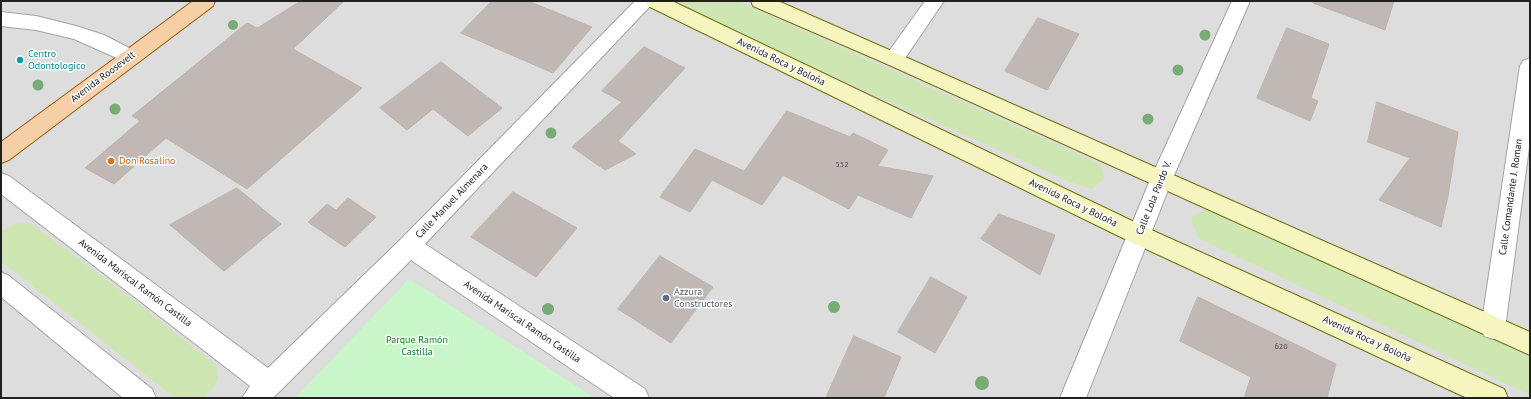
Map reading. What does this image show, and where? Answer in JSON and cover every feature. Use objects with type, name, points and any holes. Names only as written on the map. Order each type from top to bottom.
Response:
[{"type":"main road","name":"Avenida Roosevelt","points":[[1,154],[206,1]]},
{"type":"main road","name":"Avenida Roca y Boloña","points":[[654,1],[1139,234],[1495,398]]},
{"type":"main road","points":[[760,1],[894,59],[1161,180],[1530,344]]},
{"type":"street","name":"Calle Manuel Almenara","points":[[262,391],[409,246],[646,1]]},
{"type":"street","points":[[894,59],[935,1]]},
{"type":"street","name":"Calle Lola Pardo V.","points":[[1073,398],[1161,180],[1242,1]]},
{"type":"street","points":[[1,19],[13,19],[56,28],[90,38],[130,57]]},
{"type":"street","name":"Calle Comandante J. Roman","points":[[1493,328],[1530,66]]},
{"type":"street","name":"Avenida Mariscal Ramón Castilla","points":[[1,182],[262,391]]},
{"type":"street","name":"Avenida Mariscal Ramón Castilla","points":[[409,246],[636,398]]},
{"type":"street","points":[[1,283],[143,398]]},
{"type":"shaded area","points":[[1,1],[1530,1],[1530,398],[1,398]]},
{"type":"green space","points":[[681,1],[738,1],[1089,159],[1102,166],[1104,179],[1092,189],[1070,182],[681,8]]},
{"type":"green space","points":[[1209,208],[1530,357],[1530,395],[1198,238],[1191,217]]},
{"type":"green space","points":[[18,223],[30,223],[115,286],[216,365],[218,375],[214,387],[203,398],[175,398],[1,261],[1,231]]},
{"type":"green space","name":"Parque Ramón Castilla","points":[[409,279],[595,398],[295,398]]},
{"type":"building","points":[[301,1],[344,1],[293,49],[362,88],[247,189],[166,138],[114,184],[85,168],[140,121],[132,116],[247,23],[257,28]]},
{"type":"building","points":[[492,1],[528,1],[592,27],[553,73],[461,33]]},
{"type":"building","points":[[1314,1],[1394,1],[1385,30],[1313,3]]},
{"type":"building","points":[[1038,18],[1079,34],[1047,90],[1005,71]]},
{"type":"building","points":[[1287,28],[1329,44],[1311,98],[1318,101],[1310,121],[1257,98]]},
{"type":"building","points":[[644,47],[685,68],[618,141],[636,154],[605,170],[572,147],[622,102],[602,91]]},
{"type":"building","points":[[441,62],[502,108],[468,136],[433,109],[407,130],[380,108]]},
{"type":"building","points":[[1377,102],[1458,132],[1448,196],[1441,227],[1379,200],[1410,158],[1368,142]]},
{"type":"building","points":[[787,111],[850,137],[853,133],[888,150],[878,166],[933,176],[911,218],[858,195],[849,209],[783,175],[762,205],[712,180],[690,212],[660,197],[695,149],[744,171]]},
{"type":"building","points":[[237,188],[281,224],[224,271],[170,225]]},
{"type":"building","points":[[513,192],[577,228],[536,277],[471,237]]},
{"type":"building","points":[[348,198],[376,217],[345,247],[308,222],[327,204],[336,210]]},
{"type":"building","points":[[999,214],[1055,235],[1040,275],[981,239]]},
{"type":"building","name":"Azzura Constructores","points":[[660,256],[713,287],[671,343],[618,309]]},
{"type":"building","points":[[931,277],[967,297],[935,353],[898,332]]},
{"type":"building","points":[[1198,297],[1336,364],[1327,398],[1244,398],[1251,377],[1180,341]]},
{"type":"building","points":[[854,336],[901,357],[884,398],[826,398]]},
{"type":"place","name":"Centro Odontologico","points":[[20,60]]},
{"type":"place","name":"Don Rosalino","points":[[111,161]]},
{"type":"place","name":"Azzura Constructores","points":[[666,298]]}]
